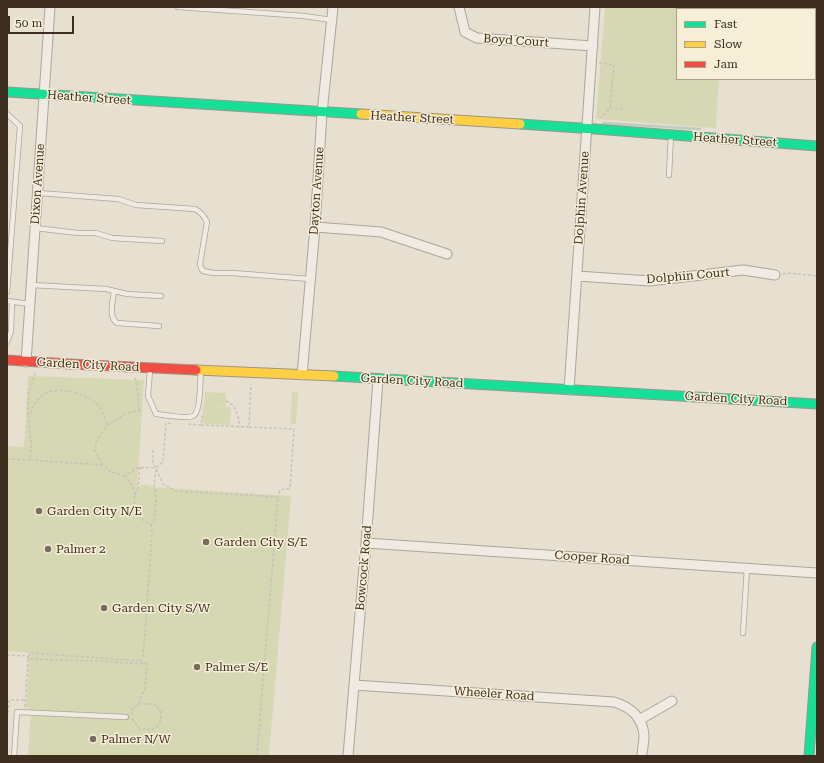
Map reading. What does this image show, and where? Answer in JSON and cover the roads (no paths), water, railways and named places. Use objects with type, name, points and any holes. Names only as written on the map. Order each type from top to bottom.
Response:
[{"type":"street","name":"Dixon Avenue","points":[[26,362],[50,7]]},
{"type":"street","name":"Dayton Avenue","points":[[302,375],[322,113],[333,7]]},
{"type":"street","name":"Boyd Court","points":[[459,7],[466,32],[477,38],[593,46]]},
{"type":"street","name":"Dolphin Avenue","points":[[569,390],[595,7]]},
{"type":"street","name":"Heather Street","points":[[7,92],[587,129],[817,146]]},
{"type":"street","points":[[314,227],[381,232],[447,254]]},
{"type":"street","name":"Dolphin Court","points":[[577,276],[650,281],[743,270],[775,275]]},
{"type":"street","name":"Garden City Road","points":[[7,360],[817,404]]},
{"type":"street","name":"Bowcock Road","points":[[348,756],[378,380]]},
{"type":"street","name":"Cooper Road","points":[[366,542],[817,573]]},
{"type":"street","points":[[809,756],[817,647]]},
{"type":"street","name":"Wheeler Road","points":[[354,686],[614,702],[628,707],[639,720]]},
{"type":"street","points":[[642,756],[644,736],[639,720],[672,701]]},
{"type":"lane","points":[[178,7],[225,9],[332,20]]},
{"type":"lane","points":[[7,114],[20,126],[7,292]]},
{"type":"lane","points":[[669,175],[672,135]]},
{"type":"lane","points":[[38,193],[118,200],[136,205],[196,209],[201,212],[207,222],[200,264],[203,271],[310,279]]},
{"type":"lane","points":[[35,228],[78,233],[96,233],[112,238],[162,241]]},
{"type":"lane","points":[[31,285],[106,289],[127,294],[161,296]]},
{"type":"lane","points":[[114,292],[111,316],[113,320],[117,323],[159,326]]},
{"type":"lane","points":[[7,342],[11,332],[10,302],[30,304]]},
{"type":"lane","points":[[150,368],[148,396],[156,414],[188,417],[197,413],[201,371]]},
{"type":"lane","points":[[743,633],[747,568]]},
{"type":"lane","points":[[14,756],[17,712],[126,717]]},
{"type":"waterway","points":[[603,123],[700,129]]},
{"type":"place","name":"Garden City N/E","points":[[39,511]]},
{"type":"place","name":"Garden City S/E","points":[[206,542]]},
{"type":"place","name":"Palmer 2","points":[[48,549]]},
{"type":"place","name":"Garden City S/W","points":[[104,608]]},
{"type":"place","name":"Palmer S/E","points":[[197,667]]},
{"type":"place","name":"Palmer N/W","points":[[93,739]]}]
